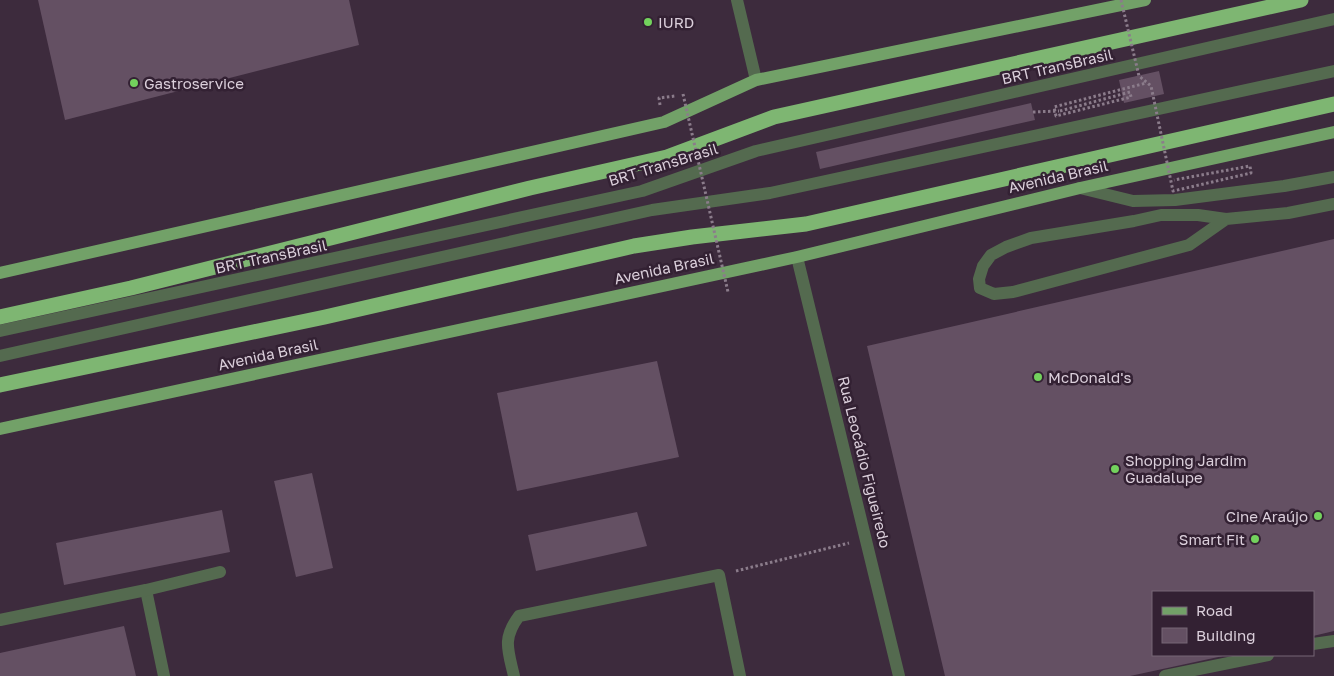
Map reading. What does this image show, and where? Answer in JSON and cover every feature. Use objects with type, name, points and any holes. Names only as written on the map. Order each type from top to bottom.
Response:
[{"type":"highway","points":[[0,317],[131,288],[530,188],[667,157],[774,116],[1301,0]]},
{"type":"highway","name":"Avenida Brasil","points":[[0,385],[325,317],[634,246],[692,237],[806,224],[1334,104]]},
{"type":"main road","points":[[0,274],[664,122],[756,80],[1145,0]]},
{"type":"main road","name":"Avenida Brasil","points":[[0,430],[797,257],[1080,188],[1334,132]]},
{"type":"street","points":[[737,0],[756,80]]},
{"type":"street","name":"BRT TransBrasil","points":[[0,331],[642,192],[756,151],[1334,19]]},
{"type":"street","points":[[0,356],[652,210],[770,194],[1334,71]]},
{"type":"street","points":[[1080,188],[1133,201],[1175,200],[1284,186],[1334,177]]},
{"type":"street","points":[[1226,219],[1189,245],[1013,292],[994,294],[980,288],[979,279],[983,266],[991,255],[1031,238],[1161,215],[1198,215],[1226,219],[1288,213],[1334,204]]},
{"type":"street","name":"Rua Leocádio Figueiredo","points":[[797,257],[899,676]]},
{"type":"street","points":[[0,620],[146,590],[220,572]]},
{"type":"street","points":[[514,676],[507,646],[512,625],[519,616],[719,575],[740,676]]},
{"type":"street","points":[[146,590],[164,676]]},
{"type":"street","points":[[1314,644],[1334,641]]},
{"type":"street","points":[[1165,676],[1263,656]]},
{"type":"path","points":[[1120,0],[1139,76],[1151,86],[1173,191],[1251,173],[1250,166],[1174,180]]},
{"type":"path","points":[[1033,112],[1060,110],[1130,92],[1131,97],[1056,116],[1054,107],[1147,83]]},
{"type":"path","points":[[659,98],[684,94],[728,292]]},
{"type":"path","points":[[719,575],[867,539]]},
{"type":"building","name":"Gastroservice","points":[[38,0],[349,0],[359,45],[65,120]]},
{"type":"building","points":[[1159,71],[1164,94],[1124,103],[1119,80]]},
{"type":"building","points":[[1031,103],[1035,120],[820,169],[816,152]]},
{"type":"building","name":"Shopping Jardim Guadalupe","points":[[1334,239],[1334,631],[1314,636],[1314,591],[1152,591],[1152,656],[1223,656],[1130,676],[945,676],[867,346]]},
{"type":"building","points":[[657,361],[679,457],[517,491],[497,393]]},
{"type":"building","points":[[312,473],[333,568],[296,577],[274,481]]},
{"type":"building","points":[[222,510],[230,552],[64,585],[56,543]]},
{"type":"building","points":[[637,512],[647,546],[536,571],[528,535]]},
{"type":"building","points":[[124,626],[136,676],[0,676],[0,653]]},
{"type":"place","name":"IURD","points":[[648,22]]},
{"type":"place","name":"Gastroservice","points":[[134,83]]},
{"type":"place","name":"McDonald's","points":[[1038,377]]},
{"type":"place","name":"Shopping Jardim Guadalupe","points":[[1115,469]]},
{"type":"place","name":"Cine Araújo","points":[[1318,516]]},
{"type":"place","name":"Smart Fit","points":[[1255,539]]}]
